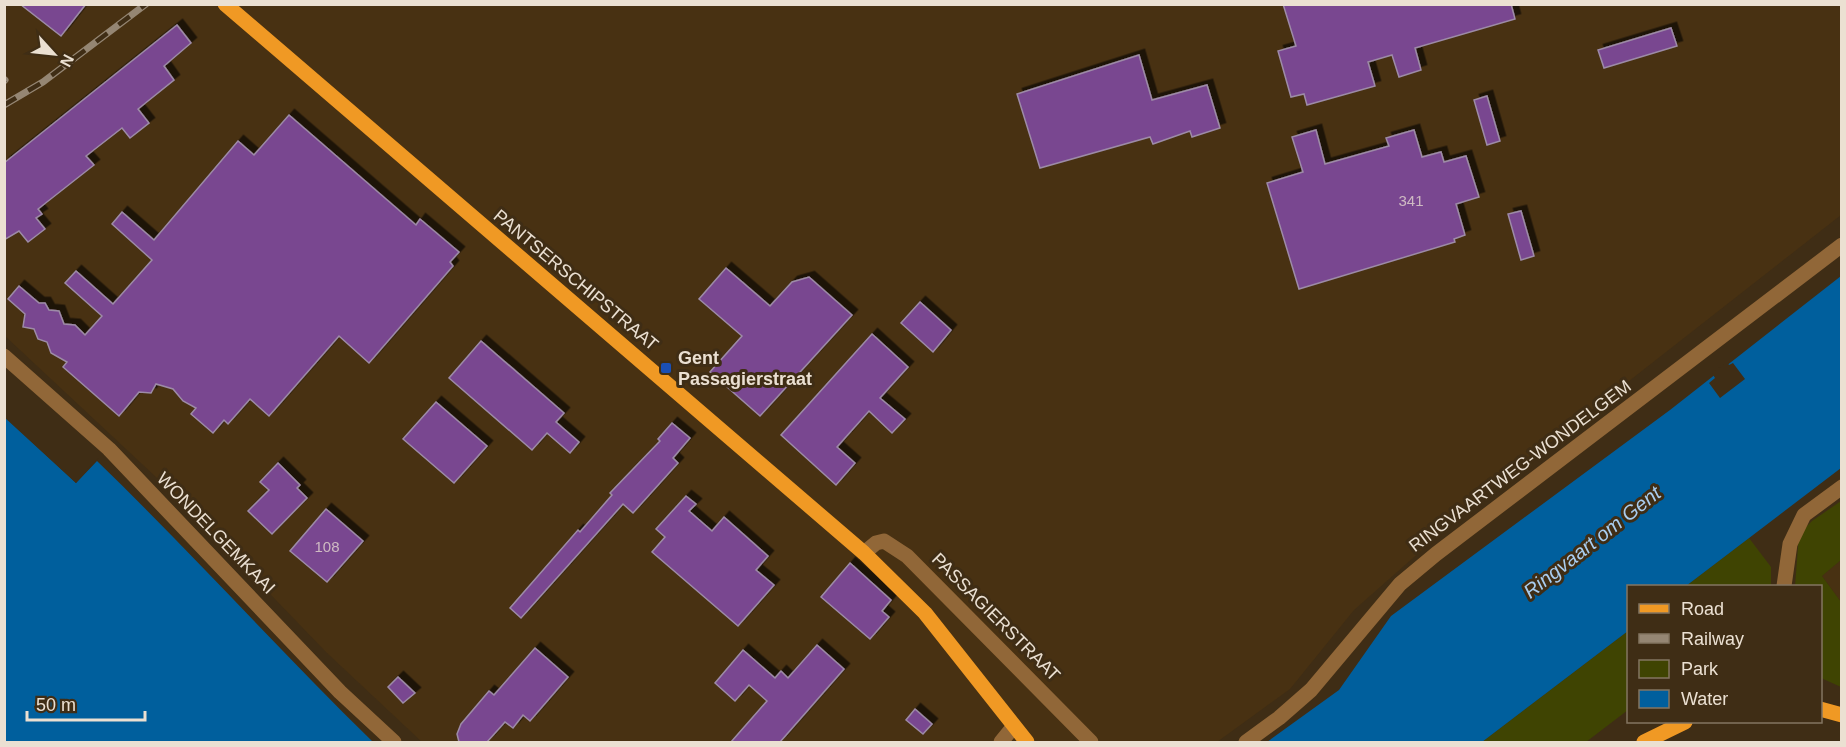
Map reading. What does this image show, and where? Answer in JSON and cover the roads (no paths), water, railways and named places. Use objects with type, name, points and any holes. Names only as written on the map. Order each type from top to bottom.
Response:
[{"type":"main road","name":"PANTSERSCHIPSTRAAT","points":[[225,4],[864,553],[925,613],[1014,726]]},
{"type":"main road","points":[[1822,709],[1842,715]]},
{"type":"main road","points":[[1644,742],[1683,723]]},
{"type":"main road","points":[[1014,726],[1027,742]]},
{"type":"street","name":"RINGVAARTWEG-WONDELGEM","points":[[1246,742],[1279,718],[1311,690],[1400,584],[1436,554],[1842,245]]},
{"type":"street","name":"WONDELGEMKAAI","points":[[4,356],[109,449],[340,692],[394,742]]},
{"type":"street","points":[[1784,585],[1790,544],[1804,515],[1842,487]]},
{"type":"street","name":"PASSAGIERSTRAAT","points":[[864,553],[876,543],[884,541],[908,556],[1091,742]]},
{"type":"street","points":[[1001,742],[1014,726]]},
{"type":"water","name":"Ringvaart om Gent","points":[[1841,276],[1841,468],[1687,585],[1627,585],[1627,632],[1482,742],[1267,742],[1339,690],[1391,616],[1670,410]]},
{"type":"water","points":[[4,417],[76,483],[97,461],[373,742],[5,742]]},
{"type":"railway","points":[[4,105],[43,82],[146,4]]},
{"type":"place","name":"Gent Passagierstraat","points":[[666,368]]}]
